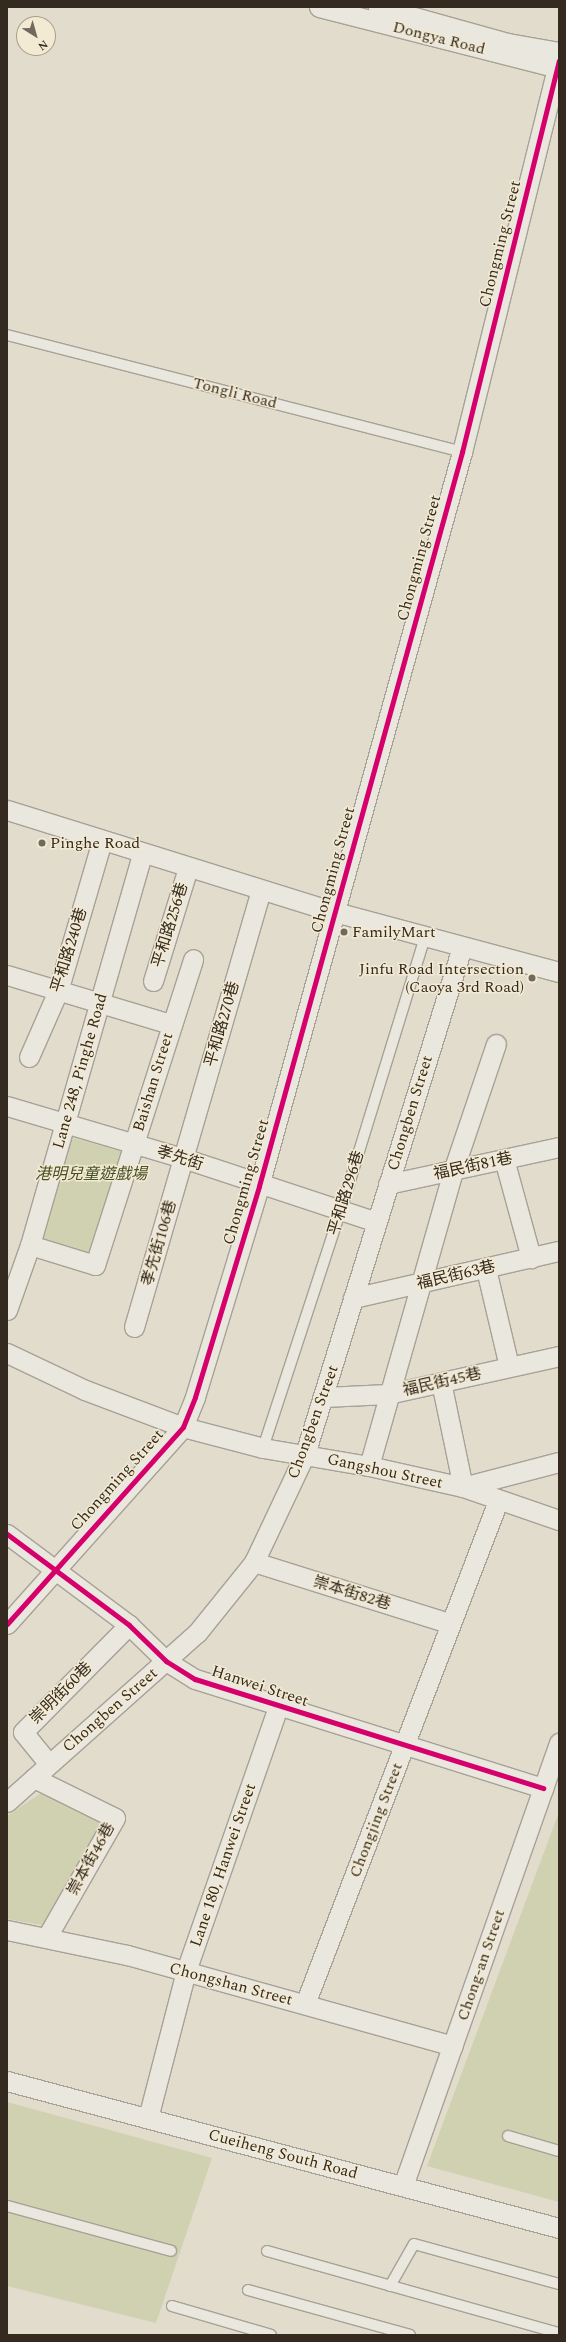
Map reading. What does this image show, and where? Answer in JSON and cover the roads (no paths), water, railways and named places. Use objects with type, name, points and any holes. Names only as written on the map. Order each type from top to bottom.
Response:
[{"type":"street","name":"Dongya Road","points":[[319,7],[559,62]]},
{"type":"street","name":"Dongya Road","points":[[378,7],[417,12],[559,62]]},
{"type":"street","name":"Chongming Street","points":[[7,1624],[183,1426],[259,1186],[462,452],[559,62]]},
{"type":"street","points":[[7,810],[142,854],[335,912],[559,972]]},
{"type":"street","name":"平和路240巷","points":[[29,1057],[58,991],[102,841]]},
{"type":"street","name":"Lane 248, Pinghe Road","points":[[7,1310],[30,1245],[142,854]]},
{"type":"street","name":"平和路256巷","points":[[153,981],[188,868]]},
{"type":"street","name":"平和路270巷","points":[[183,1158],[262,890]]},
{"type":"street","name":"Chongben Street","points":[[7,1802],[197,1633],[254,1562],[305,1454],[324,1397],[353,1298],[462,947]]},
{"type":"street","points":[[170,1024],[193,959]]},
{"type":"street","name":"Baishan Street","points":[[7,975],[99,1004],[170,1024],[134,1144],[95,1265],[30,1245]]},
{"type":"street","points":[[369,1466],[388,1394],[422,1283],[453,1171],[496,1044]]},
{"type":"street","name":"孝先街","points":[[7,1106],[183,1158],[259,1186],[377,1222]]},
{"type":"street","name":"福民街81巷","points":[[388,1184],[559,1147]]},
{"type":"street","name":"孝先街106巷","points":[[134,1327],[183,1158]]},
{"type":"street","points":[[504,1159],[531,1258]]},
{"type":"street","name":"福民街63巷","points":[[353,1298],[559,1251]]},
{"type":"street","points":[[486,1268],[509,1366]]},
{"type":"street","name":"Gangshou Street","points":[[7,1353],[85,1390],[183,1426],[263,1448],[369,1466],[463,1487],[498,1501],[559,1520]]},
{"type":"street","name":"福民街45巷","points":[[324,1397],[388,1394],[559,1356]]},
{"type":"street","points":[[441,1382],[463,1487],[559,1462]]},
{"type":"street","name":"Chongjing Street","points":[[305,2004],[449,1623],[498,1501]]},
{"type":"street","name":"Hanwei Street","points":[[7,1534],[129,1625],[166,1661],[195,1679],[278,1707],[405,1742],[543,1788]]},
{"type":"street","name":"崇本街82巷","points":[[254,1562],[449,1623]]},
{"type":"street","name":"崇明街60巷","points":[[49,1764],[23,1732],[129,1625]]},
{"type":"street","name":"Lane 180, Hanwei Street","points":[[148,2118],[186,1971],[278,1707]]},
{"type":"street","name":"Chong-an Street","points":[[403,2186],[559,1743]]},
{"type":"street","name":"崇本街46巷","points":[[34,1778],[115,1818],[48,1936]]},
{"type":"street","name":"Chongshan Street","points":[[7,1930],[48,1936],[186,1971],[453,2046]]},
{"type":"street","name":"Cueiheng South Road","points":[[7,2081],[559,2228]]},
{"type":"lane","name":"Tongli Road","points":[[7,335],[462,452]]},
{"type":"lane","name":"平和路296巷","points":[[263,1448],[341,1210],[425,936]]},
{"type":"lane","points":[[508,2136],[559,2151]]},
{"type":"lane","points":[[7,2206],[171,2251]]},
{"type":"lane","points":[[390,2286],[414,2244],[559,2284]]},
{"type":"lane","points":[[267,2251],[559,2333]]},
{"type":"lane","points":[[248,2290],[410,2335]]},
{"type":"lane","points":[[172,2306],[271,2335]]},
{"type":"place","name":"Pinghe Road","points":[[42,843]]},
{"type":"place","name":"FamilyMart","points":[[344,932]]},
{"type":"place","name":"Jinfu Road Intersection (Caoya 3rd Road)","points":[[532,978]]},
{"type":"park label","name":"港明兒童遊戲場","points":[[91,1174]]}]
